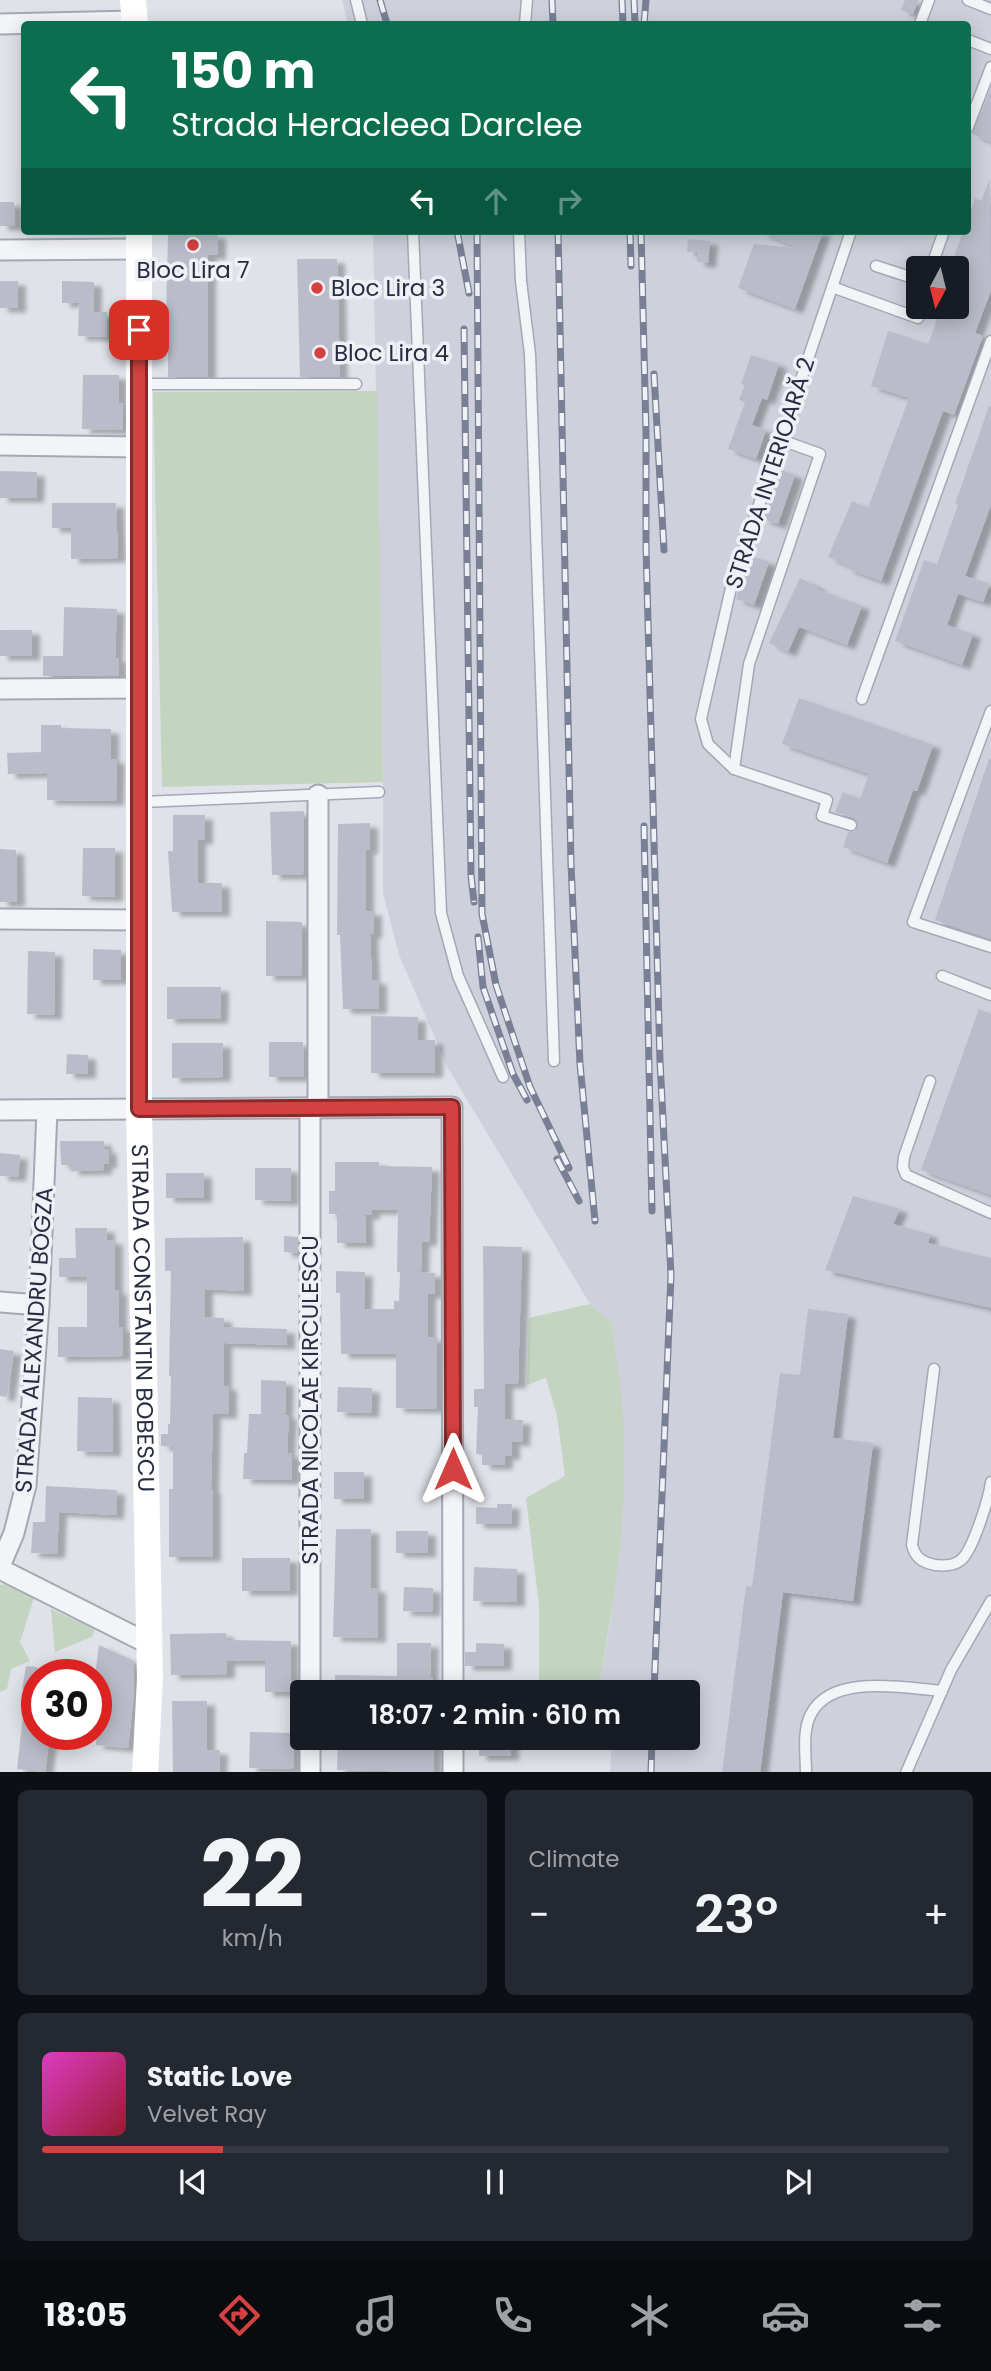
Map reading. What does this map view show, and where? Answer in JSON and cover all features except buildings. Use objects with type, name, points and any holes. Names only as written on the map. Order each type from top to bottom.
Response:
[{"type":"street","points":[[45,21],[134,15]]},
{"type":"street","points":[[0,24],[21,23]]},
{"type":"street","points":[[0,250],[139,240]]},
{"type":"street","name":"STRADA CONSTANTIN BOBESCU","points":[[139,240],[139,1109],[150,1680],[145,1772]]},
{"type":"street","points":[[0,444],[139,447]]},
{"type":"street","points":[[0,689],[139,688]]},
{"type":"street","name":"STRADA NICOLAE KIRCULESCU","points":[[310,1680],[318,795]]},
{"type":"street","points":[[0,919],[139,920]]},
{"type":"street","points":[[0,1110],[452,1107],[453,1680]]},
{"type":"street","name":"STRADA ALEXANDRU BOGZA","points":[[0,1567],[15,1533],[26,1485],[39,1305],[47,1110]]},
{"type":"street","points":[[0,1302],[39,1305]]},
{"type":"street","points":[[0,1567],[149,1644]]},
{"type":"street","points":[[310,1750],[310,1772]]},
{"type":"street","points":[[453,1750],[453,1772]]},
{"type":"lane","points":[[356,0],[361,21]]},
{"type":"lane","points":[[525,21],[527,0]]},
{"type":"lane","points":[[923,21],[929,0]]},
{"type":"lane","points":[[968,0],[991,9]]},
{"type":"lane","points":[[971,41],[991,49]]},
{"type":"lane","points":[[971,119],[991,67]]},
{"type":"lane","points":[[414,235],[441,913],[458,976],[503,1077]]},
{"type":"lane","points":[[519,235],[521,281],[530,354],[554,1061]]},
{"type":"lane","name":"STRADA INTERIOARĂ 2","points":[[734,769],[708,744],[701,719],[731,588],[850,235]]},
{"type":"lane","points":[[935,256],[943,235]]},
{"type":"lane","points":[[876,266],[906,276]]},
{"type":"lane","points":[[832,287],[906,314]]},
{"type":"lane","points":[[862,699],[991,341]]},
{"type":"lane","points":[[139,384],[356,384]]},
{"type":"lane","points":[[781,440],[820,454],[749,664],[734,769],[827,800],[822,816],[851,825]]},
{"type":"lane","points":[[991,711],[913,922],[991,947]]},
{"type":"lane","points":[[139,802],[379,792]]},
{"type":"lane","points":[[942,976],[991,995]]},
{"type":"lane","points":[[930,1081],[904,1157],[906,1175],[991,1213]]},
{"type":"lane","points":[[934,1369],[912,1545],[915,1556],[926,1563],[944,1566],[959,1562],[968,1552],[991,1482]]},
{"type":"lane","points":[[906,1772],[970,1634],[991,1601]]},
{"type":"lane","points":[[806,1772],[806,1734],[810,1715],[820,1701],[833,1693],[848,1688],[873,1686],[942,1691]]},
{"type":"shaded area","points":[[342,0],[991,0],[991,1772],[610,1772],[611,1750],[700,1750],[700,1680],[600,1680],[610,1625],[622,1518],[624,1434],[612,1323],[590,1304],[448,1068],[399,955],[383,893],[373,235],[971,235],[971,21],[347,21]]},
{"type":"green space","points":[[377,391],[383,782],[162,787],[153,392]]},
{"type":"green space","points":[[590,1304],[612,1323],[624,1435],[623,1500],[614,1597],[600,1680],[539,1680],[539,1605],[526,1498],[565,1476],[557,1416],[546,1378],[527,1385],[529,1318]]},
{"type":"green space","points":[[8,1584],[34,1598],[20,1642],[29,1659],[21,1659],[21,1665],[11,1669],[7,1689],[0,1692],[0,1585]]},
{"type":"green space","points":[[51,1609],[95,1629],[92,1637],[55,1652]]},
{"type":"railway","points":[[380,0],[386,21]]},
{"type":"railway","points":[[552,0],[553,21]]},
{"type":"railway","points":[[622,0],[623,21]]},
{"type":"railway","points":[[634,0],[635,21]]},
{"type":"railway","points":[[644,21],[646,0]]},
{"type":"railway","points":[[458,235],[469,293]]},
{"type":"railway","points":[[477,235],[482,914],[496,985],[530,1087],[569,1168]]},
{"type":"railway","points":[[558,235],[571,864],[580,1064],[595,1221]]},
{"type":"railway","points":[[630,235],[631,266]]},
{"type":"railway","points":[[641,235],[646,547],[660,1061],[671,1275],[654,1680]]},
{"type":"railway","points":[[464,329],[471,875],[474,902]]},
{"type":"railway","points":[[654,374],[664,550]]},
{"type":"railway","points":[[644,826],[652,1211]]},
{"type":"railway","points":[[478,937],[483,987],[513,1074],[527,1100]]},
{"type":"railway","points":[[557,1159],[579,1201]]},
{"type":"railway","points":[[651,1772],[652,1750]]},
{"type":"place","name":"Bloc Lira 7","points":[[193,245]]},
{"type":"place","name":"Bloc Lira 3","points":[[317,288]]},
{"type":"place","name":"Bloc Lira 4","points":[[320,353]]},
{"type":"route","points":[[139,330],[139,1109],[452,1107],[453,1469]]}]
